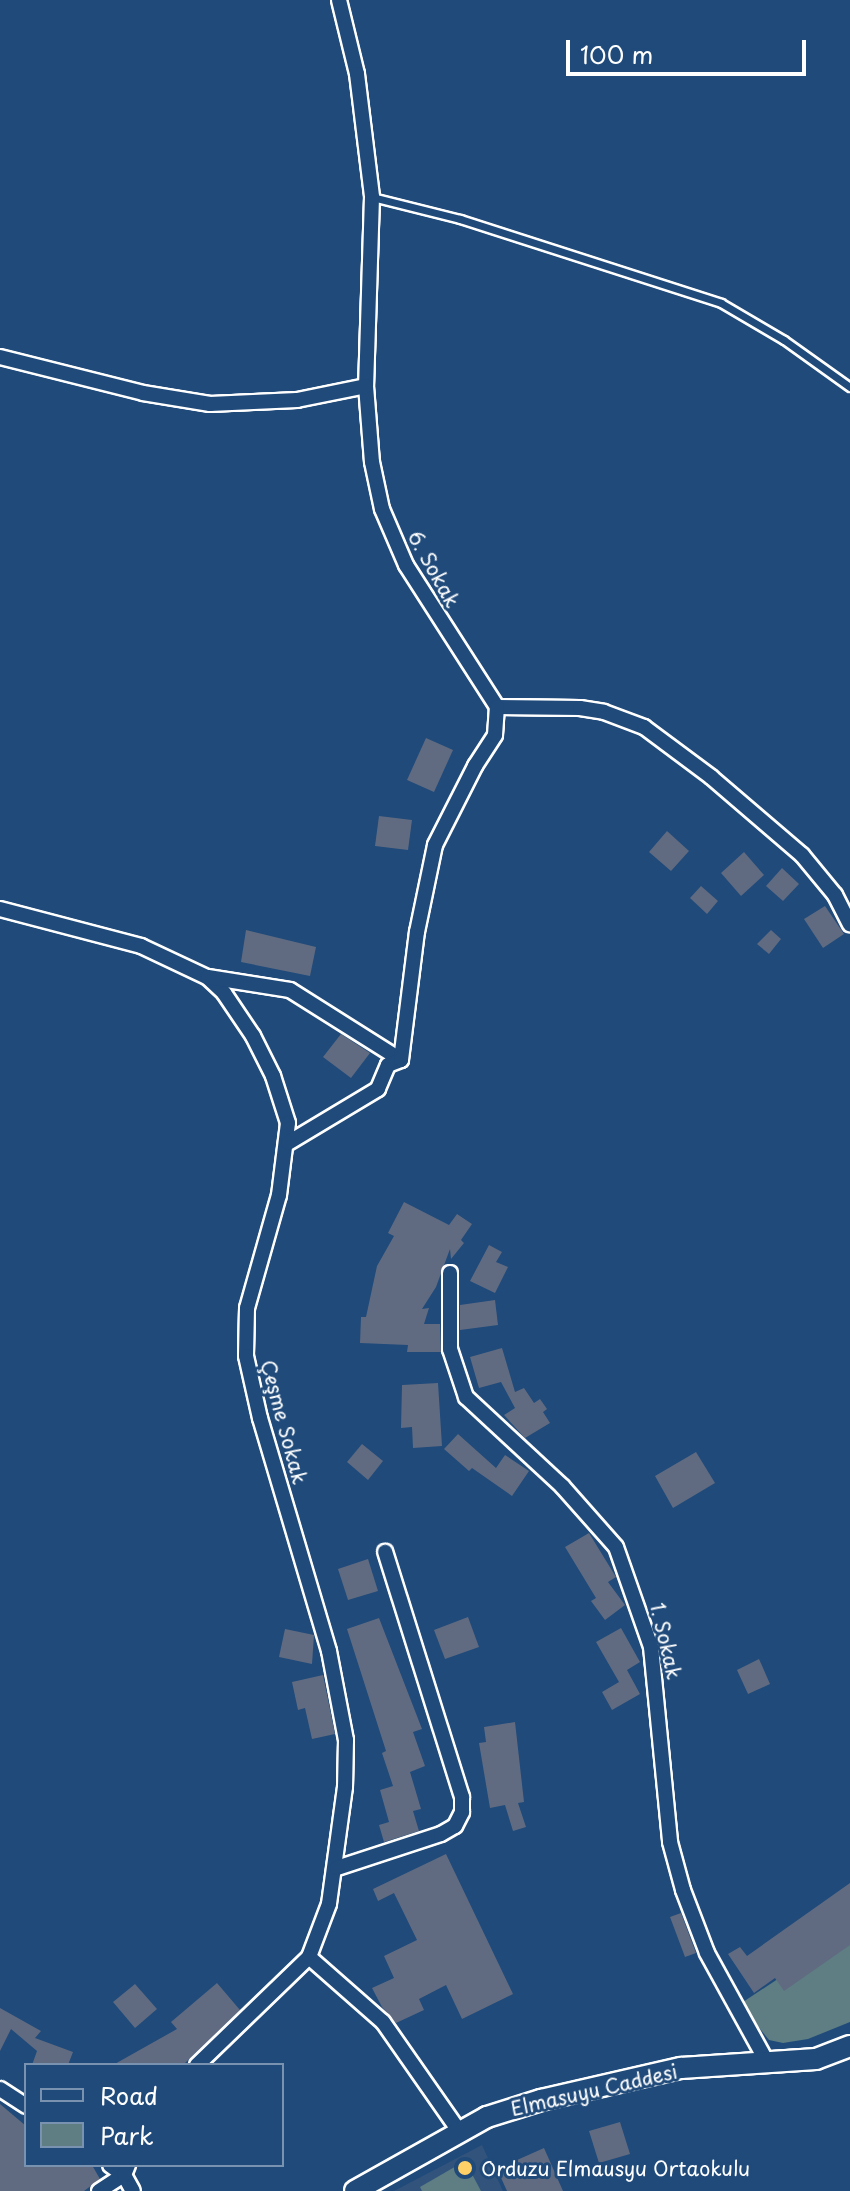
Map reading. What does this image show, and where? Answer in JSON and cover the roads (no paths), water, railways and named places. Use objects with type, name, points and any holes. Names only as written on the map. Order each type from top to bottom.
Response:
[{"type":"street","name":"6. Sokak","points":[[339,0],[357,74],[372,197],[366,386],[376,485],[393,537],[438,620],[497,707]]},
{"type":"street","points":[[0,357],[143,393],[210,404],[297,400],[366,386]]},
{"type":"street","points":[[401,1060],[417,932],[435,845],[475,766],[495,735],[497,707],[580,708],[604,712],[644,727],[711,777],[802,855],[835,895],[850,924]]},
{"type":"street","name":"Çeşme Sokak","points":[[0,909],[141,946],[207,977],[238,1011],[273,1076],[288,1123],[288,1143],[279,1195],[247,1308],[246,1356],[260,1418],[329,1651],[346,1740],[345,1787],[337,1868],[322,1928],[309,1957],[199,2063]]},
{"type":"street","points":[[207,977],[290,990],[401,1060]]},
{"type":"street","points":[[288,1143],[378,1089],[388,1065],[401,1060]]},
{"type":"street","name":"1. Sokak","points":[[450,1273],[450,1349],[466,1397],[562,1486],[616,1547],[651,1647],[670,1842],[683,1890],[707,1953],[768,2064]]},
{"type":"street","points":[[337,1868],[441,1834],[455,1826],[462,1812],[462,1797],[385,1552]]},
{"type":"street","points":[[309,1957],[383,2022],[461,2134]]},
{"type":"street","name":"Elmasuyu Caddesi","points":[[355,2191],[487,2117],[615,2081],[681,2068],[816,2059],[850,2046]]},
{"type":"street","points":[[0,2089],[24,2105]]},
{"type":"street","points":[[99,2191],[126,2170],[133,2191]]},
{"type":"lane","points":[[372,197],[460,219],[721,303],[784,340],[850,387]]},
{"type":"place","name":"Orduzu Elmausyu Ortaokulu","points":[[465,2168]]}]
